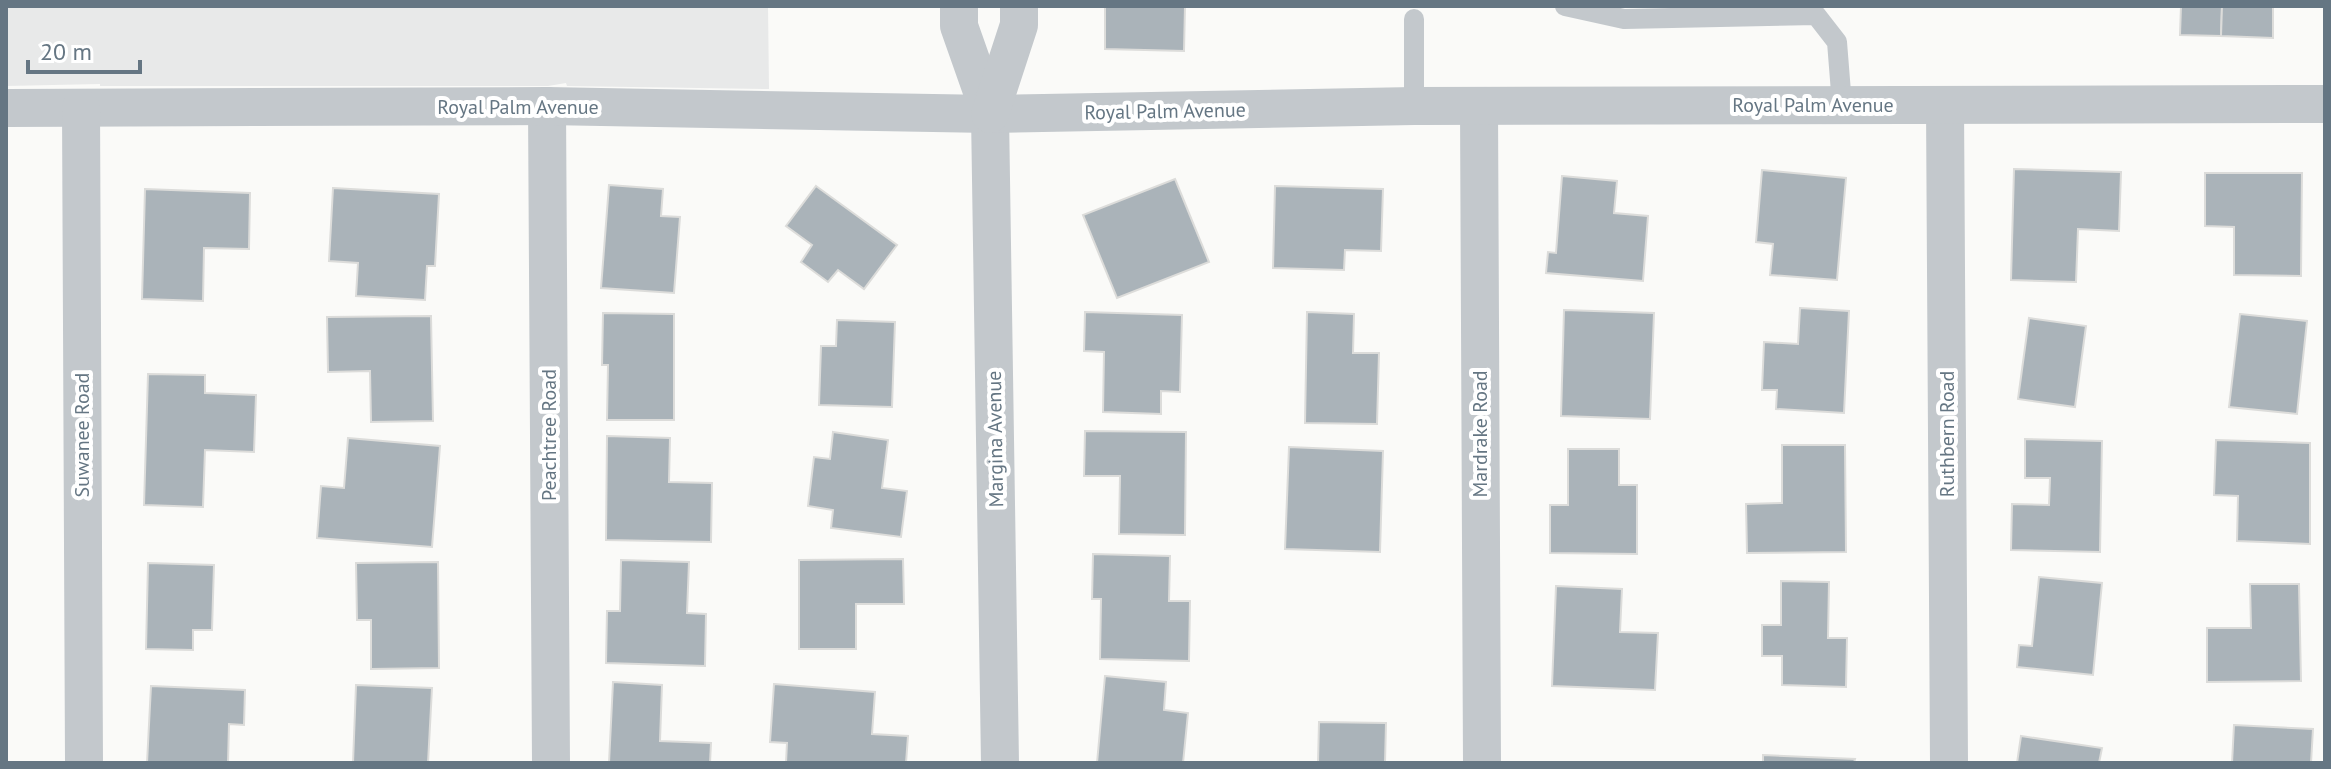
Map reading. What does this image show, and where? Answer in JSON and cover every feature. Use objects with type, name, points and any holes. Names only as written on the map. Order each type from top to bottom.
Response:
[{"type":"street","name":"Margina Avenue","points":[[959,6],[959,26],[990,114],[1000,763]]},
{"type":"street","name":"Margina Avenue","points":[[990,114],[1019,25],[1019,6]]},
{"type":"street","name":"Royal Palm Avenue","points":[[6,108],[547,106],[990,114],[1414,106],[2325,104]]},
{"type":"street","name":"Ruthbern Road","points":[[1945,105],[1949,763]]},
{"type":"street","name":"Peachtree Road","points":[[547,106],[551,763]]},
{"type":"street","name":"Mardrake Road","points":[[1479,106],[1482,763]]},
{"type":"street","name":"Suwanee Road","points":[[81,108],[84,763]]},
{"type":"lane","points":[[1565,6],[1624,19],[1816,15],[1837,42],[1842,105]]},
{"type":"lane","points":[[1414,19],[1414,106]]},
{"type":"shaded area","points":[[6,6],[768,6],[769,89],[567,86],[566,83],[548,86],[6,86]]},
{"type":"building","points":[[1105,6],[1185,6],[1184,51],[1105,49]]},
{"type":"building","points":[[2181,6],[2222,6],[2221,36],[2180,35]]},
{"type":"building","points":[[2222,6],[2273,6],[2273,38],[2221,36]]},
{"type":"building","points":[[2014,169],[2121,172],[2119,231],[2078,229],[2076,282],[2011,280]]},
{"type":"building","points":[[1762,170],[1846,178],[1837,280],[1770,275],[1773,244],[1756,242]]},
{"type":"building","points":[[2205,173],[2302,173],[2301,276],[2234,275],[2234,227],[2205,226]]},
{"type":"building","points":[[1562,176],[1617,181],[1614,213],[1648,216],[1643,281],[1546,273],[1548,252],[1556,253]]},
{"type":"building","points":[[1175,179],[1209,262],[1117,298],[1083,215]]},
{"type":"building","points":[[609,185],[663,189],[661,216],[680,217],[674,293],[601,288]]},
{"type":"building","points":[[816,186],[897,245],[864,289],[838,270],[828,282],[801,262],[812,245],[786,226]]},
{"type":"building","points":[[1275,186],[1383,189],[1381,251],[1345,250],[1344,270],[1273,268]]},
{"type":"building","points":[[333,188],[439,194],[435,266],[427,266],[425,300],[356,296],[358,263],[329,261]]},
{"type":"building","points":[[145,189],[250,193],[249,249],[204,248],[203,301],[142,299]]},
{"type":"building","points":[[1800,308],[1849,311],[1844,413],[1776,409],[1777,390],[1762,390],[1764,342],[1798,344]]},
{"type":"building","points":[[1564,310],[1654,313],[1650,419],[1561,416]]},
{"type":"building","points":[[1085,312],[1182,315],[1180,392],[1161,391],[1161,414],[1103,412],[1104,352],[1084,351]]},
{"type":"building","points":[[1307,312],[1354,314],[1353,353],[1379,353],[1377,424],[1305,423]]},
{"type":"building","points":[[603,313],[674,314],[674,420],[607,420],[608,365],[602,365]]},
{"type":"building","points":[[2240,314],[2307,321],[2297,414],[2229,407]]},
{"type":"building","points":[[431,316],[433,421],[371,422],[370,371],[328,372],[327,317]]},
{"type":"building","points":[[2029,318],[2086,326],[2075,407],[2018,399]]},
{"type":"building","points":[[837,320],[895,322],[892,407],[819,405],[821,346],[836,346]]},
{"type":"building","points":[[148,374],[205,375],[205,393],[256,395],[254,452],[205,450],[203,507],[144,505]]},
{"type":"building","points":[[1085,431],[1186,432],[1185,535],[1119,534],[1120,476],[1084,476]]},
{"type":"building","points":[[833,432],[888,440],[882,488],[907,491],[901,537],[831,528],[833,510],[808,506],[814,457],[830,459]]},
{"type":"building","points":[[607,436],[670,438],[669,482],[712,483],[711,542],[606,540]]},
{"type":"building","points":[[348,438],[440,446],[432,547],[317,538],[321,486],[344,488]]},
{"type":"building","points":[[2025,439],[2102,441],[2100,552],[2011,550],[2012,504],[2049,505],[2050,478],[2025,478]]},
{"type":"building","points":[[2216,440],[2310,443],[2310,544],[2237,541],[2238,496],[2214,495]]},
{"type":"building","points":[[1782,445],[1845,445],[1846,552],[1747,553],[1746,504],[1782,503]]},
{"type":"building","points":[[1289,447],[1383,451],[1380,552],[1285,549]]},
{"type":"building","points":[[1568,449],[1619,449],[1619,485],[1637,485],[1637,554],[1550,553],[1550,505],[1568,505]]},
{"type":"building","points":[[1093,554],[1170,556],[1169,601],[1190,601],[1189,661],[1100,659],[1101,599],[1092,599]]},
{"type":"building","points":[[903,559],[904,604],[856,604],[856,649],[799,649],[799,560]]},
{"type":"building","points":[[621,560],[689,562],[687,613],[706,614],[705,666],[606,663],[607,611],[620,611]]},
{"type":"building","points":[[438,562],[439,668],[371,669],[371,620],[357,620],[356,563]]},
{"type":"building","points":[[148,563],[214,565],[212,630],[193,630],[193,650],[146,649]]},
{"type":"building","points":[[2039,577],[2102,583],[2093,675],[2017,667],[2019,645],[2032,646]]},
{"type":"building","points":[[1781,581],[1829,582],[1828,638],[1847,638],[1846,687],[1782,685],[1782,656],[1762,656],[1762,625],[1781,625]]},
{"type":"building","points":[[2250,584],[2299,584],[2301,681],[2207,682],[2207,628],[2251,628]]},
{"type":"building","points":[[1556,586],[1622,589],[1620,632],[1658,633],[1655,690],[1552,686]]},
{"type":"building","points":[[1105,676],[1166,682],[1164,710],[1188,713],[1183,763],[1097,763]]},
{"type":"building","points":[[613,682],[662,685],[660,741],[711,743],[710,763],[609,763]]},
{"type":"building","points":[[774,684],[875,692],[872,734],[908,736],[906,763],[786,763],[787,743],[770,742]]},
{"type":"building","points":[[356,685],[432,688],[428,763],[353,763]]},
{"type":"building","points":[[151,686],[245,690],[244,725],[229,724],[228,763],[147,763]]},
{"type":"building","points":[[1319,722],[1386,723],[1385,763],[1318,763]]},
{"type":"building","points":[[2234,725],[2313,729],[2311,763],[2232,763]]},
{"type":"building","points":[[2021,736],[2102,748],[2099,763],[2017,763]]},
{"type":"building","points":[[1763,755],[1855,759],[1854,763],[1763,763]]}]
